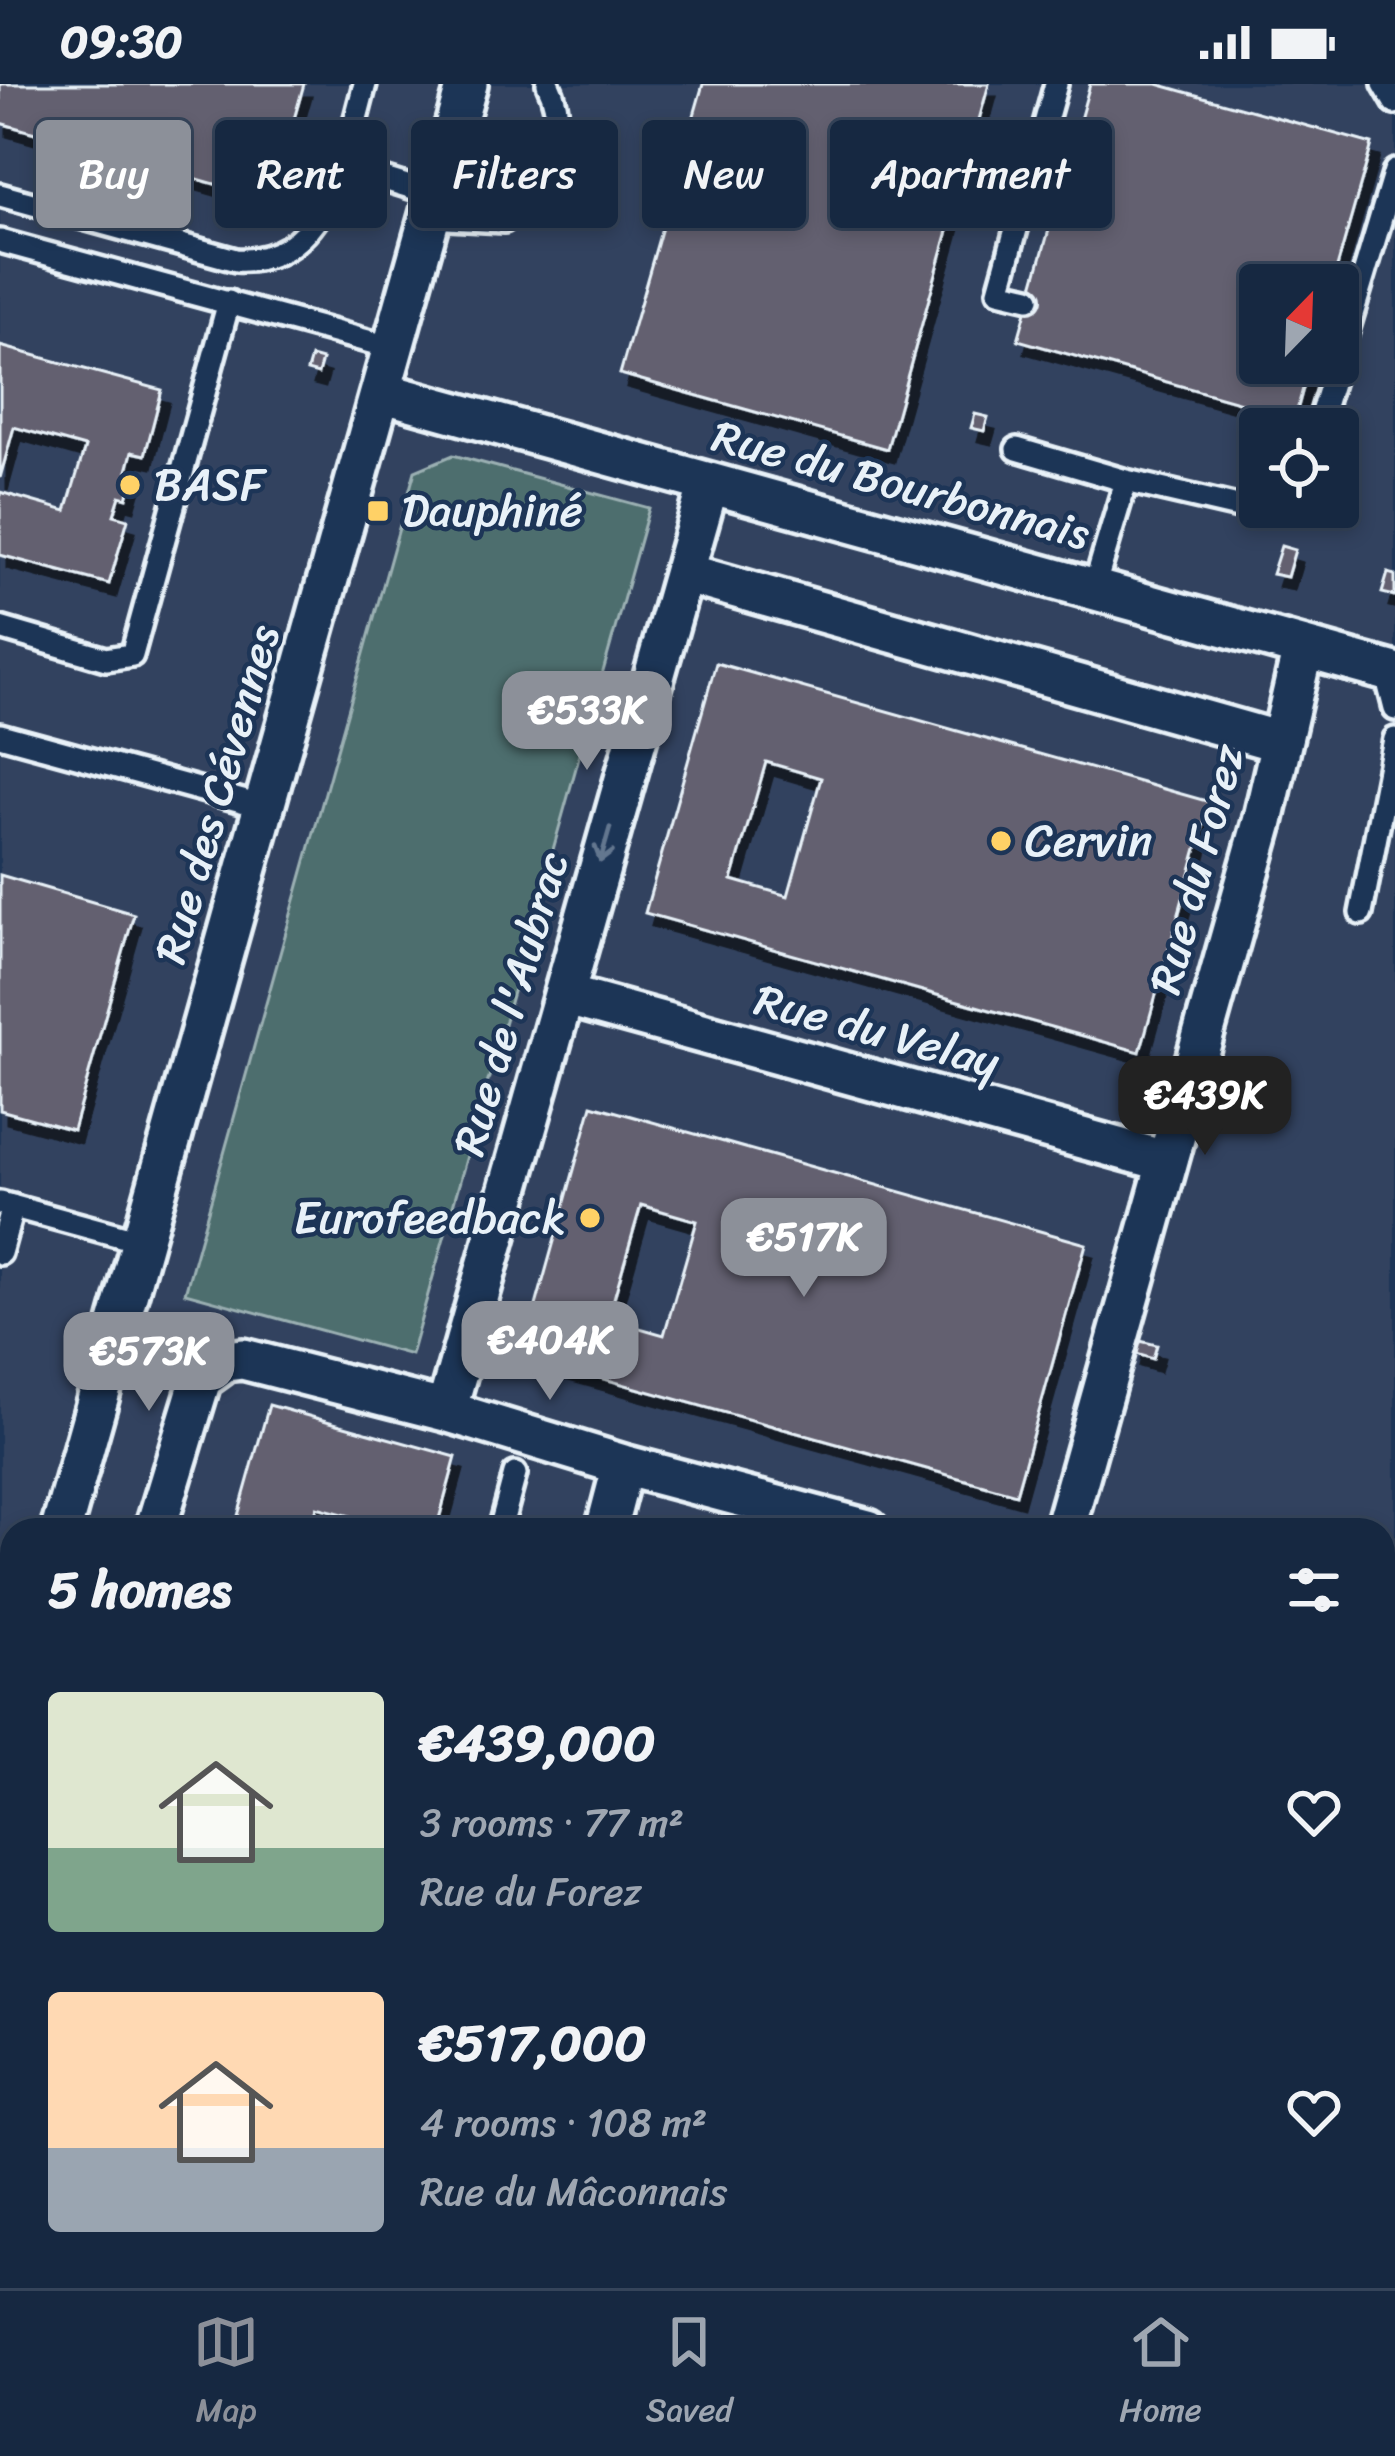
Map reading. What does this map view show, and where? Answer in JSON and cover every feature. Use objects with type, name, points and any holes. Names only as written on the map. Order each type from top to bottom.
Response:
[{"type":"street","name":"Rue des Cévennes","points":[[457,120],[467,84]]},
{"type":"street","name":"Rue des Cévennes","points":[[64,1518],[427,228]]},
{"type":"street","name":"Rue du Bourbonnais","points":[[381,392],[1390,672]]},
{"type":"street","name":"Rue de l'Aubrac","points":[[446,1411],[709,483]]},
{"type":"street","points":[[684,573],[1280,742]]},
{"type":"street","name":"Rue du Forez","points":[[1067,1518],[1263,822],[1303,648]]},
{"type":"street","name":"Rue du Velay","points":[[564,995],[1165,1161]]},
{"type":"street","points":[[159,1518],[202,1379],[226,1361],[264,1361],[823,1518]]},
{"type":"street","points":[[609,1518],[623,1465]]},
{"type":"lane","points":[[354,120],[364,84]]},
{"type":"lane","points":[[548,84],[558,120]]},
{"type":"lane","points":[[1029,298],[999,291],[1056,84]]},
{"type":"lane","points":[[1384,84],[1395,103]]},
{"type":"lane","points":[[1359,292],[1395,171]]},
{"type":"lane","points":[[0,195],[236,260],[261,262],[295,244],[308,228]]},
{"type":"lane","points":[[0,241],[393,348]]},
{"type":"lane","points":[[0,628],[106,658],[132,655],[229,302]]},
{"type":"lane","points":[[1017,449],[1239,507]]},
{"type":"lane","points":[[1094,588],[1126,481]]},
{"type":"lane","points":[[1390,672],[1395,709]]},
{"type":"lane","points":[[0,735],[264,807]]},
{"type":"lane","points":[[1361,914],[1391,785],[1395,739]]},
{"type":"lane","points":[[0,1252],[7,1205],[143,1242]]},
{"type":"lane","points":[[503,1518],[515,1474]]},
{"type":"shaded area","points":[[0,84],[1395,84],[1395,1518],[0,1518]]},
{"type":"green space","points":[[453,455],[649,508],[411,1355],[185,1293],[415,471]]},
{"type":"building","points":[[0,84],[304,84],[294,120],[215,120],[215,184],[191,177],[191,120],[36,120],[36,133],[0,123]]},
{"type":"building","points":[[703,84],[989,84],[979,120],[830,120],[830,228],[949,228],[887,449],[620,374],[662,228],[806,228],[806,120],[693,120]]},
{"type":"building","points":[[1090,84],[1157,84],[1372,144],[1338,264],[1239,264],[1239,384],[1304,384],[1298,408],[1259,408],[1018,340],[1050,228],[1112,228],[1112,120],[1080,120]]},
{"type":"building","points":[[0,346],[162,390],[145,455],[132,452],[127,471],[134,474],[127,498],[120,496],[114,515],[128,519],[109,584],[0,555],[0,492],[66,511],[85,447],[14,427],[0,478]]},
{"type":"building","points":[[311,357],[322,360],[318,374],[307,371]]},
{"type":"building","points":[[975,414],[988,417],[984,431],[971,428]]},
{"type":"building","points":[[1281,546],[1295,550],[1287,577],[1272,574]]},
{"type":"building","points":[[1388,573],[1395,575],[1395,596],[1382,593]]},
{"type":"building","name":"Cervin","points":[[716,663],[1210,802],[1140,1052],[645,913]],"holes":[[[766,762],[821,778],[788,896],[732,880]]]},
{"type":"building","points":[[0,875],[134,914],[73,1130],[0,1110]]},
{"type":"building","points":[[592,1105],[1086,1244],[1016,1494],[522,1356]],"holes":[[[641,1205],[697,1221],[664,1335],[608,1319]]]},
{"type":"building","points":[[1136,1340],[1157,1345],[1153,1359],[1133,1353]]},
{"type":"building","points":[[269,1405],[456,1457],[439,1518],[358,1518],[317,1507],[314,1518],[237,1518]]},
{"type":"place","name":"BASF","points":[[130,485]]},
{"type":"place","name":"Dauphiné","points":[[378,511]]},
{"type":"place","name":"Cervin","points":[[1001,841]]},
{"type":"place","name":"Eurofeedback","points":[[590,1218]]}]
